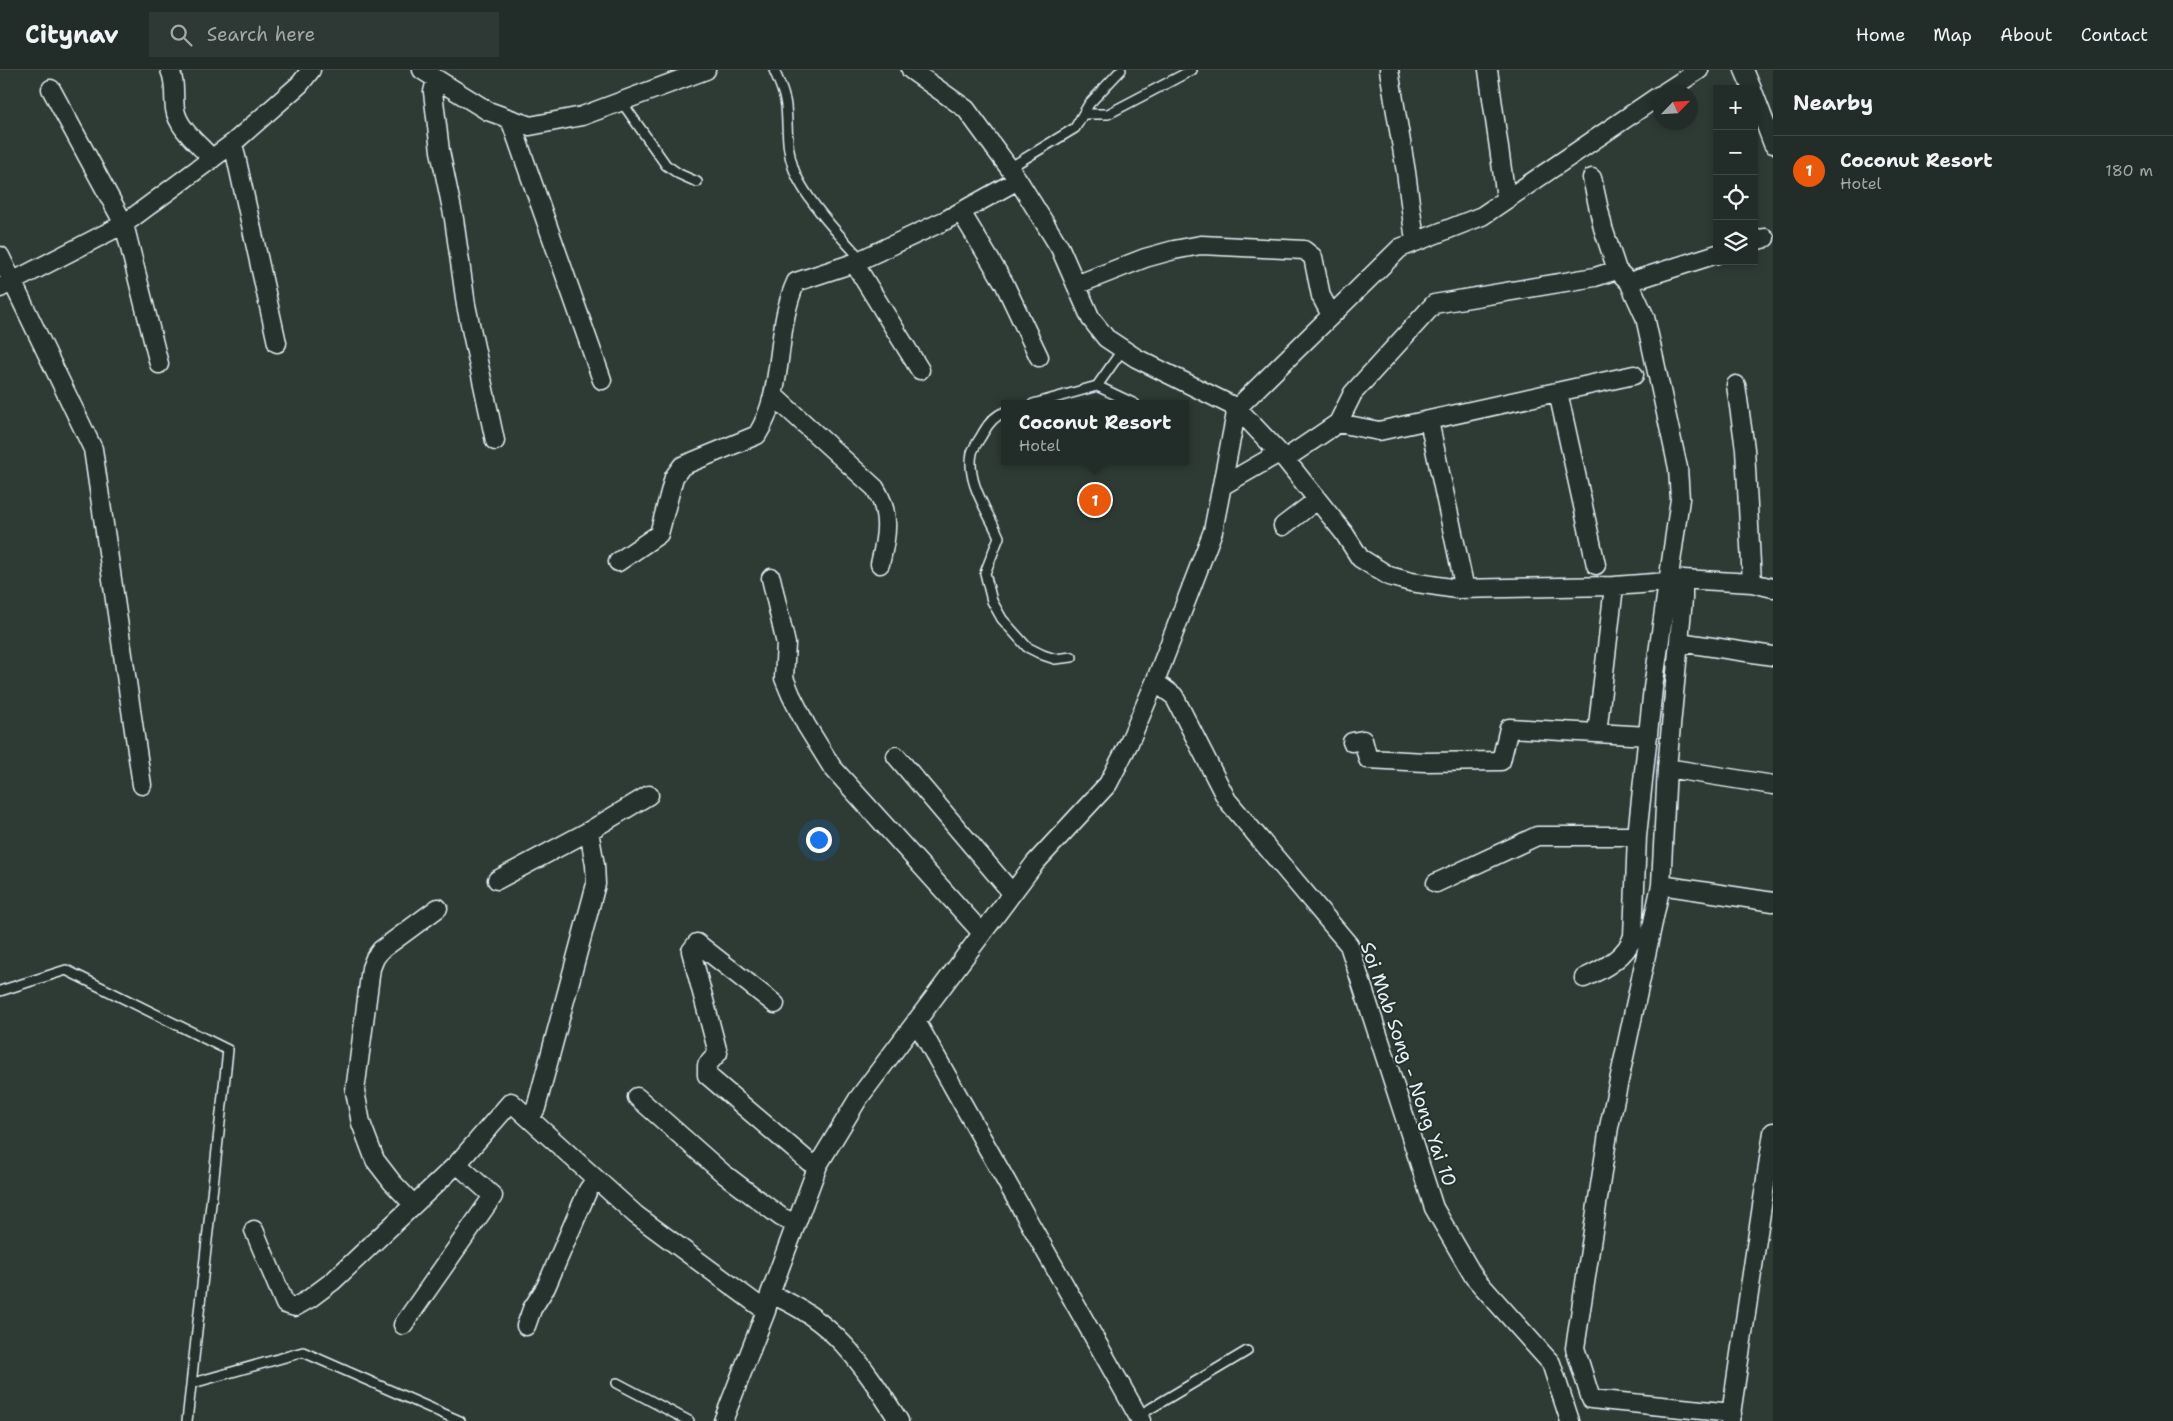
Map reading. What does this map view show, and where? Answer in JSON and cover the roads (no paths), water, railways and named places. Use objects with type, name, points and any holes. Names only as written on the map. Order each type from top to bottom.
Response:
[{"type":"street","points":[[170,70],[174,82],[175,109],[179,120],[183,128],[212,159]]},
{"type":"street","points":[[7,284],[124,224],[233,143],[300,84],[311,70]]},
{"type":"street","points":[[429,75],[488,110],[530,126],[582,116],[706,70]]},
{"type":"street","points":[[911,70],[966,109],[1013,174],[1060,248],[1091,320],[1106,338],[1123,349],[1236,408],[1282,456],[1344,533],[1360,558],[1389,576],[1411,582],[1457,589],[1614,586],[1675,580],[1752,583],[1773,588]]},
{"type":"street","points":[[1389,70],[1406,172],[1415,242]]},
{"type":"street","points":[[1488,70],[1506,198]]},
{"type":"street","points":[[1676,85],[1699,70]]},
{"type":"street","points":[[1744,70],[1750,85]]},
{"type":"street","points":[[429,75],[440,150],[454,219],[466,304],[495,442]]},
{"type":"street","points":[[51,89],[124,224],[159,364]]},
{"type":"street","points":[[723,1421],[766,1311],[770,1294],[818,1165],[858,1099],[1035,863],[1108,784],[1129,744],[1213,531],[1236,408],[1400,248],[1482,216],[1653,100]]},
{"type":"street","points":[[1758,105],[1773,144]]},
{"type":"street","points":[[510,119],[602,380]]},
{"type":"street","points":[[233,143],[276,343]]},
{"type":"street","points":[[618,562],[659,534],[674,477],[682,466],[757,435],[763,426],[774,396],[789,298],[796,282],[858,261],[961,212],[1013,174]]},
{"type":"street","points":[[1584,978],[1607,966],[1631,942],[1634,920],[1637,836],[1648,736],[1675,580],[1680,499],[1678,468],[1645,317],[1623,276],[1603,228],[1592,178]]},
{"type":"street","points":[[961,212],[1004,282],[1039,357]]},
{"type":"street","points":[[1076,285],[1145,258],[1201,245],[1304,250],[1313,257],[1321,296],[1331,315]]},
{"type":"street","points":[[1222,486],[1282,456],[1338,423],[1353,393],[1434,304],[1595,277],[1623,276],[1713,255]]},
{"type":"street","points":[[0,256],[7,284],[93,449],[142,785]]},
{"type":"street","points":[[858,261],[920,370]]},
{"type":"street","points":[[1338,423],[1379,431],[1634,375]]},
{"type":"street","points":[[1736,385],[1745,449],[1752,583]]},
{"type":"street","points":[[1558,392],[1596,565]]},
{"type":"street","points":[[774,396],[875,488],[883,501],[887,516],[885,546],[880,564]]},
{"type":"street","points":[[1429,421],[1463,580]]},
{"type":"street","points":[[1283,526],[1318,500]]},
{"type":"street","points":[[771,578],[786,644],[784,678],[806,725],[832,767],[982,933]]},
{"type":"street","points":[[1675,580],[1679,642],[1667,768],[1661,885],[1609,1127],[1575,1348],[1591,1399],[1731,1417],[1773,1132]]},
{"type":"street","points":[[1598,725],[1614,586]]},
{"type":"street","points":[[1679,642],[1773,656]]},
{"type":"street","name":"Soi Mab Song - Nong Yai 10","points":[[1155,682],[1174,696],[1227,800],[1349,945],[1434,1208],[1474,1277],[1551,1363],[1570,1421]]},
{"type":"street","points":[[1352,742],[1363,740],[1368,759],[1425,762],[1501,762],[1509,728],[1648,736]]},
{"type":"street","points":[[896,756],[1012,893]]},
{"type":"street","points":[[1667,768],[1773,785]]},
{"type":"street","points":[[497,880],[589,831],[649,795]]},
{"type":"street","points":[[530,1119],[536,1108],[596,884],[589,831]]},
{"type":"street","points":[[1436,883],[1537,836],[1637,836]]},
{"type":"street","points":[[1661,885],[1773,902]]},
{"type":"street","points":[[413,1204],[392,1182],[375,1160],[361,1123],[355,1091],[371,968],[374,958],[381,950],[438,908]]},
{"type":"street","points":[[775,1004],[697,943],[691,951],[718,1053],[708,1065],[707,1075],[809,1162],[818,1165]]},
{"type":"street","points":[[916,1021],[1139,1419]]},
{"type":"street","points":[[636,1097],[724,1174],[781,1217],[796,1224]]},
{"type":"street","points":[[254,1230],[285,1304],[295,1307],[310,1299],[333,1281],[457,1164],[511,1102],[636,1215],[766,1311]]},
{"type":"street","points":[[403,1325],[493,1196],[457,1164]]},
{"type":"street","points":[[526,1326],[532,1309],[546,1287],[588,1190],[596,1179]]},
{"type":"street","points":[[770,1294],[809,1313],[834,1333],[865,1368],[899,1421]]},
{"type":"lane","points":[[774,70],[786,106],[786,134],[793,168],[815,204],[858,261]]},
{"type":"lane","points":[[1013,174],[1075,128],[1089,104],[1122,70]]},
{"type":"lane","points":[[1084,114],[1108,114],[1192,70]]},
{"type":"lane","points":[[621,101],[666,165],[678,174],[697,182]]},
{"type":"lane","points":[[1047,400],[1097,386],[1123,349]]},
{"type":"lane","points":[[1097,386],[1127,400]]},
{"type":"lane","points":[[1001,413],[986,428],[972,452],[972,472],[982,502],[999,537],[985,573],[992,601],[1002,619],[1027,647],[1042,656],[1055,659],[1072,657]]},
{"type":"lane","points":[[0,990],[66,970],[228,1050],[193,1383],[187,1421]]},
{"type":"lane","points":[[1139,1419],[1247,1351]]},
{"type":"lane","points":[[193,1383],[303,1352],[460,1421]]},
{"type":"lane","points":[[617,1383],[689,1421]]},
{"type":"place","name":"Coconut Resort","points":[[1095,500]]}]
